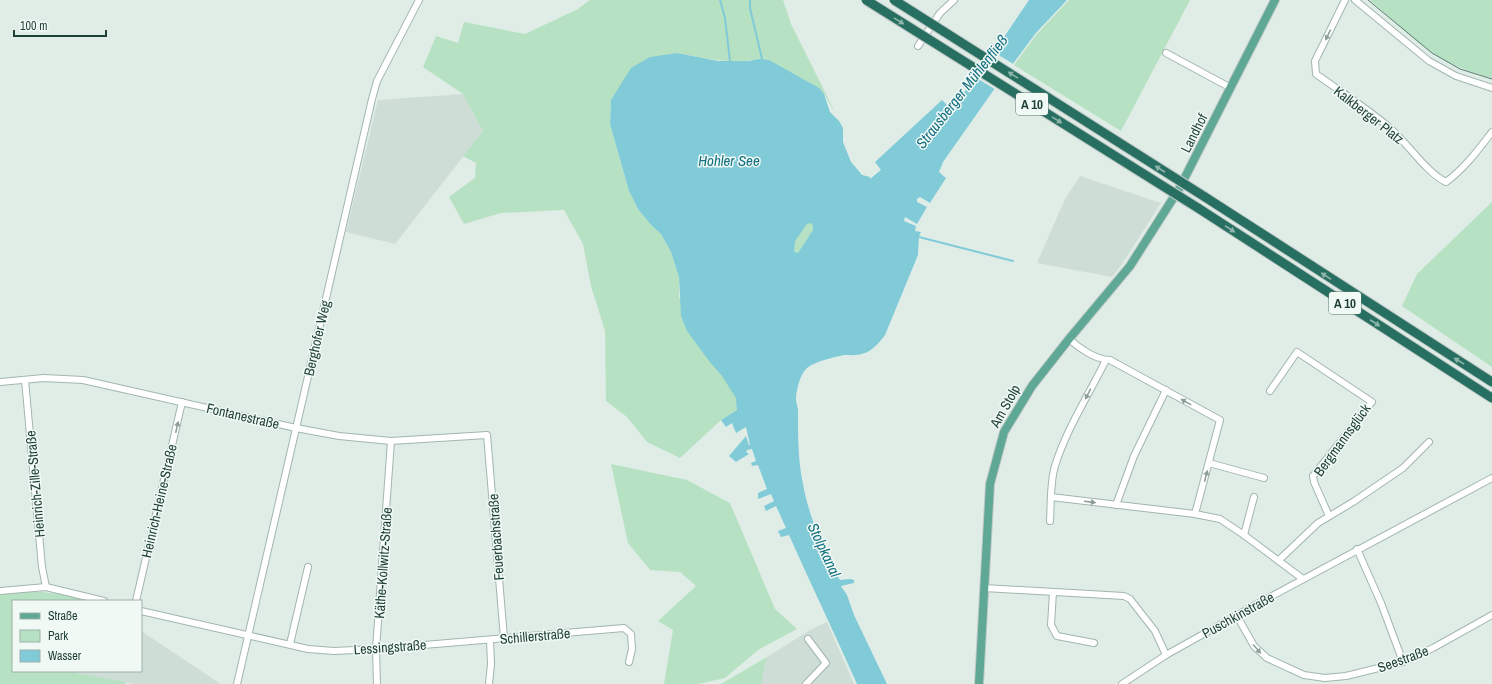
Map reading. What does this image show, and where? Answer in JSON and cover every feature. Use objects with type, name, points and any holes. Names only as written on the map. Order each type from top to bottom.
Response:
[{"type":"highway","name":"A 10","points":[[866,0],[1198,208],[1492,398]]},
{"type":"highway","name":"A 10","points":[[894,0],[1205,197],[1492,382]]},
{"type":"main road","name":"Landhof","points":[[1179,189],[1275,0]]},
{"type":"main road","name":"Am Stolp","points":[[979,684],[990,484],[1004,432],[1032,386],[1130,266],[1179,189]]},
{"type":"street","name":"Berghofer Weg","points":[[237,684],[372,99],[377,81],[419,0]]},
{"type":"street","points":[[918,46],[940,13],[954,0]]},
{"type":"street","name":"Kalkberger Platz","points":[[1345,0],[1315,61],[1316,74],[1380,120],[1415,153],[1434,174],[1446,182],[1455,176],[1492,132]]},
{"type":"street","points":[[1355,0],[1428,61],[1456,76],[1492,88]]},
{"type":"street","points":[[1166,52],[1231,88]]},
{"type":"street","points":[[1069,339],[1093,354],[1106,360],[1110,360],[1220,420],[1195,514]]},
{"type":"street","name":"Bergmannsglück","points":[[1270,391],[1297,352],[1372,402],[1313,476],[1314,482],[1329,516]]},
{"type":"street","points":[[1050,521],[1051,497],[1055,467],[1074,420],[1106,360]]},
{"type":"street","name":"Fontanestraße","points":[[0,382],[44,378],[84,380],[296,428],[339,436],[391,441],[487,435]]},
{"type":"street","name":"Heinrich-Zille-Straße","points":[[25,380],[42,567],[46,588]]},
{"type":"street","points":[[1116,505],[1134,456],[1166,390]]},
{"type":"street","name":"Heinrich-Heine-Straße","points":[[136,600],[182,402]]},
{"type":"street","name":"Feuerbachstraße","points":[[487,435],[504,638]]},
{"type":"street","name":"Käthe-Kollwitz-Straße","points":[[377,684],[376,649],[391,441]]},
{"type":"street","points":[[1279,560],[1318,523],[1353,502],[1403,468],[1429,442]]},
{"type":"street","points":[[1209,463],[1264,478]]},
{"type":"street","name":"Puschkinstraße","points":[[1122,684],[1166,655],[1357,549],[1492,478]]},
{"type":"street","points":[[1051,497],[1195,514],[1220,519],[1279,560],[1303,579]]},
{"type":"street","points":[[1244,535],[1254,497]]},
{"type":"street","points":[[1357,549],[1381,603],[1403,662]]},
{"type":"street","points":[[290,644],[308,567]]},
{"type":"street","points":[[0,591],[46,588],[100,600]]},
{"type":"street","points":[[984,588],[1124,596],[1130,599],[1155,631],[1166,655]]},
{"type":"street","points":[[1053,592],[1051,625],[1057,636],[1094,643]]},
{"type":"street","name":"Lessingstraße","points":[[142,611],[308,649],[334,651],[376,649],[490,640]]},
{"type":"street","name":"Seestraße","points":[[1237,616],[1254,646],[1267,658],[1304,675],[1325,678],[1346,676],[1403,662],[1433,648],[1492,615]]},
{"type":"street","name":"Schillerstraße","points":[[489,684],[491,664],[490,640],[624,628],[631,634],[632,649],[629,662]]},
{"type":"street","points":[[806,684],[826,663],[808,638]]},
{"type":"shaded area","points":[[463,94],[483,131],[395,244],[346,232],[378,100]]},
{"type":"shaded area","points":[[1080,176],[1161,203],[1112,277],[1037,263],[1065,199]]},
{"type":"shaded area","points":[[827,622],[854,684],[761,684],[767,657],[810,630]]},
{"type":"shaded area","points":[[142,632],[221,684],[133,684],[75,673],[142,672]]},
{"type":"green space","points":[[590,0],[783,0],[791,24],[836,114],[824,94],[759,59],[749,61],[728,61],[707,59],[677,53],[621,85],[611,100],[610,124],[629,191],[638,209],[651,225],[661,234],[671,252],[679,277],[679,297],[699,347],[722,376],[736,318],[851,162],[862,175],[869,177],[737,410],[721,420],[680,458],[647,442],[627,417],[606,401],[605,331],[591,286],[583,244],[564,210],[501,213],[464,224],[449,197],[475,178],[476,163],[463,156],[483,131],[463,94],[423,67],[436,36],[458,43],[464,22],[525,34],[578,9]]},
{"type":"green space","points":[[1069,0],[1190,0],[1121,131],[1014,65],[1036,35]]},
{"type":"green space","points":[[1370,0],[1492,0],[1492,78],[1464,69],[1437,56],[1411,36]]},
{"type":"green space","points":[[1492,202],[1492,367],[1402,306],[1417,274]]},
{"type":"green space","points":[[611,464],[687,480],[730,503],[775,609],[797,629],[758,650],[725,678],[698,684],[664,684],[673,630],[658,621],[696,586],[680,572],[650,570],[628,543]]},
{"type":"green space","points":[[16,591],[54,593],[88,600],[12,600],[12,672],[76,672],[125,682],[125,684],[0,684],[0,593]]},
{"type":"green space","points":[[767,657],[761,684],[721,684]]},
{"type":"water","name":"Hohler See","points":[[1029,0],[1067,0],[1035,34],[943,162],[939,172],[946,178],[930,203],[920,197],[917,199],[917,202],[927,207],[917,224],[905,217],[904,221],[916,226],[915,231],[921,232],[919,236],[918,255],[885,335],[876,346],[865,353],[857,355],[844,355],[824,360],[810,366],[802,374],[799,383],[796,399],[798,411],[798,439],[801,475],[805,495],[813,521],[834,570],[840,580],[854,580],[854,583],[841,586],[847,595],[854,615],[887,684],[857,684],[789,535],[781,537],[778,531],[786,528],[776,506],[766,511],[764,506],[774,501],[771,494],[758,499],[758,493],[767,489],[758,465],[752,466],[751,463],[756,461],[752,449],[747,450],[746,452],[749,454],[736,462],[729,456],[746,436],[750,445],[746,427],[736,433],[732,423],[726,427],[721,420],[737,410],[736,398],[722,376],[687,331],[681,316],[679,277],[671,252],[661,234],[651,225],[638,209],[629,191],[610,124],[611,100],[631,68],[650,57],[677,53],[718,61],[769,60],[819,88],[824,94],[830,112],[839,121],[843,128],[843,142],[851,162],[862,175],[870,177],[870,179],[881,170],[875,162],[942,100],[950,108],[975,80]],"holes":[[[811,223],[813,225],[813,230],[798,253],[794,252],[795,241],[807,224]]]},
{"type":"pier","points":[[992,51],[1015,65],[996,90],[975,77]]},
{"type":"waterway","points":[[720,0],[725,18],[730,61]]},
{"type":"waterway","points":[[750,0],[750,8],[762,59]]},
{"type":"waterway","points":[[919,237],[1013,261]]},
{"type":"tram line","points":[[1368,0],[1432,53],[1460,69],[1492,79]]},
{"type":"water label","name":"Strausberger Mühlenfließ","points":[[962,92]]},
{"type":"water label","name":"Stolpkanal","points":[[824,550]]}]
